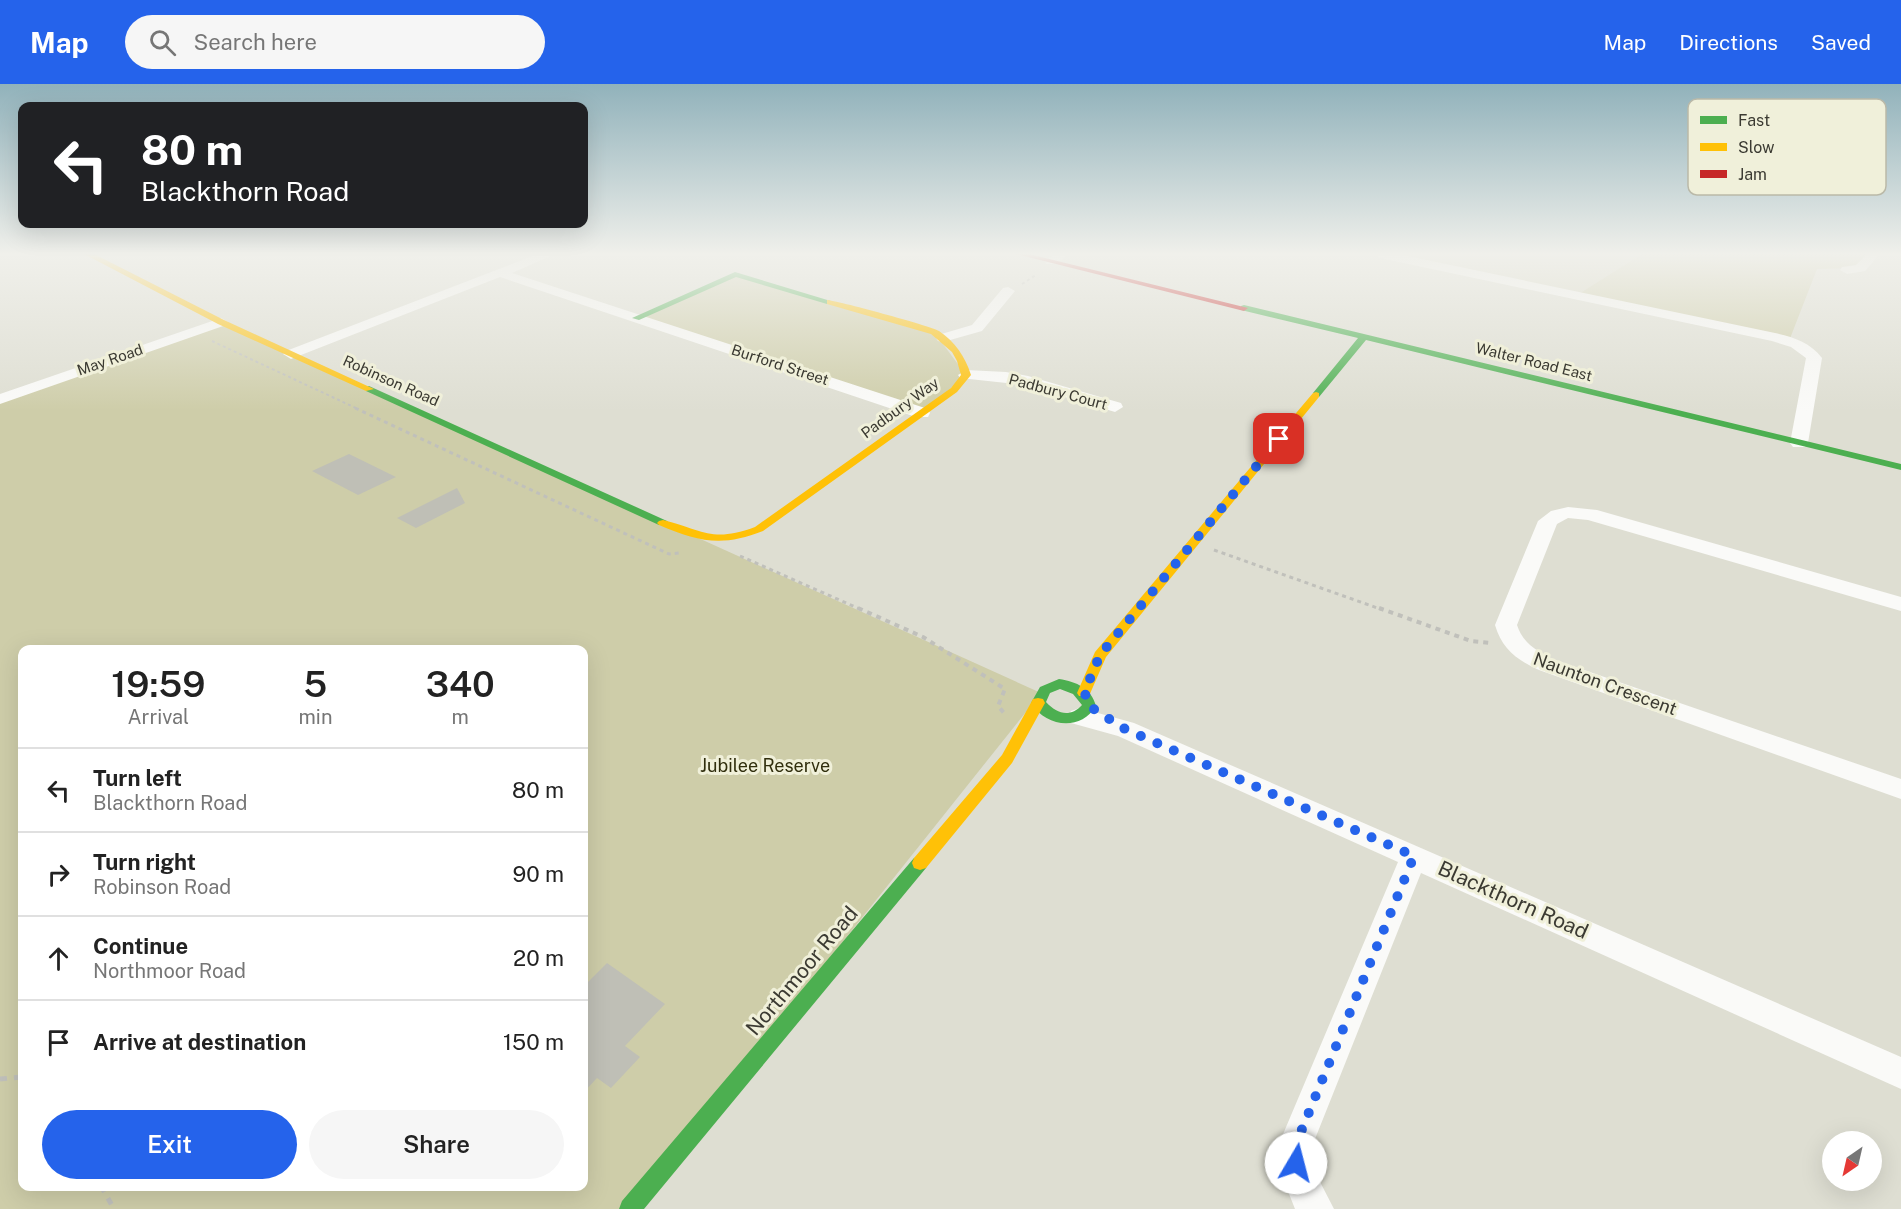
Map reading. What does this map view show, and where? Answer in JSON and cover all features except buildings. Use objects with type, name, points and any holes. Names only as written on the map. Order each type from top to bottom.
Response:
[{"type":"street","name":"Robinson Road","points":[[191,306],[682,532]]},
{"type":"street","points":[[291,354],[414,306]]},
{"type":"street","name":"Burford Street","points":[[601,306],[922,413]]},
{"type":"street","name":"Padbury Way","points":[[636,318],[660,306]]},
{"type":"street","name":"Padbury Way","points":[[682,532],[713,541],[738,538],[759,529],[954,390],[966,375],[964,362],[957,351],[943,338],[913,324],[851,306]]},
{"type":"street","points":[[943,338],[976,328],[995,306]]},
{"type":"street","name":"Walter Road East","points":[[1247,306],[1364,337],[1901,467]]},
{"type":"street","points":[[1629,306],[1774,337],[1801,346],[1810,352],[1814,358],[1798,442]]},
{"type":"street","name":"May Road","points":[[0,399],[221,322]]},
{"type":"street","points":[[1053,686],[1100,655],[1364,337]]},
{"type":"street","name":"Padbury Court","points":[[966,375],[1006,377],[1028,381],[1115,407]]},
{"type":"street","name":"Naunton Crescent","points":[[1901,604],[1590,513],[1570,512],[1556,514],[1545,526],[1506,625],[1514,645],[1526,655],[1547,665],[1901,789]]},
{"type":"street","points":[[1050,729],[1079,709],[1100,655]]},
{"type":"street","points":[[1053,686],[1072,686],[1079,709]]},
{"type":"street","name":"Northmoor Road","points":[[630,1209],[1007,759],[1038,703],[1041,693],[1053,686]]},
{"type":"street","points":[[1038,703],[1047,714],[1079,709]]},
{"type":"street","name":"Blackthorn Road","points":[[1079,709],[1901,1073]]},
{"type":"street","name":"Northmoor Road","points":[[1007,759],[1034,740]]},
{"type":"street","points":[[1316,1209],[1302,1189],[1296,1163],[1298,1139],[1414,856]]},
{"type":"path","points":[[208,339],[669,554],[684,553],[713,541],[738,555],[923,637],[1005,689],[998,706],[1007,717]]},
{"type":"path","points":[[1193,543],[1471,641],[1514,645]]},
{"type":"path","points":[[0,1078],[18,1077]]},
{"type":"path","points":[[104,1191],[114,1209]]},
{"type":"green space","points":[[662,306],[847,306],[934,332],[966,375],[922,413],[636,318]]},
{"type":"green space","points":[[1630,306],[1802,306],[1789,341]]},
{"type":"green space","name":"Jubilee Reserve","points":[[221,322],[1041,693],[630,1209],[0,1209],[0,399]]},
{"type":"traffic: fast","points":[[636,318],[662,306]]},
{"type":"traffic: fast","points":[[1244,308],[1901,467]]},
{"type":"traffic: fast","points":[[1316,395],[1364,337]]},
{"type":"traffic: fast","points":[[369,389],[663,523]]},
{"type":"traffic: fast","points":[[1059,684],[1070,686],[1082,693],[1089,706],[1070,719],[1050,714],[1038,703],[1045,690],[1059,684]]},
{"type":"traffic: fast","points":[[630,1209],[920,863]]},
{"type":"traffic: slow","points":[[191,306],[369,389]]},
{"type":"traffic: slow","points":[[663,523],[688,533],[721,539],[759,529],[954,390],[966,375],[962,361],[955,350],[934,332],[846,306]]},
{"type":"traffic: slow","points":[[1084,693],[1100,655],[1316,395]]},
{"type":"traffic: slow","points":[[920,863],[1007,759],[1038,703]]},
{"type":"traffic: jam","points":[[1238,306],[1244,308]]},
{"type":"route","points":[[1279,439],[1100,655],[1084,693],[1089,706],[1125,729],[1414,856],[1298,1139],[1296,1163]]}]
